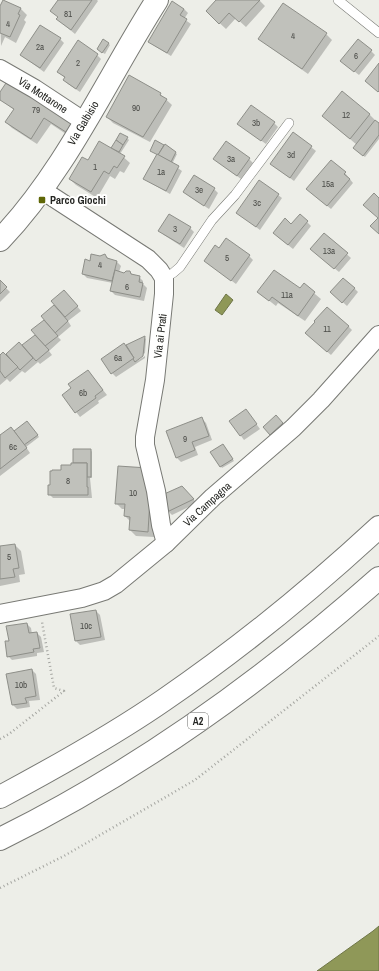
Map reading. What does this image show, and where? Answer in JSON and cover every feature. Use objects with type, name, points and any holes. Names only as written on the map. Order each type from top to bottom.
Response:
[{"type":"main road","name":"Via Galbisio","points":[[0,240],[42,190],[85,122],[157,0]]},
{"type":"main road","points":[[0,797],[57,766],[110,734],[163,700],[211,666],[292,604],[379,527]]},
{"type":"main road","name":"A2","points":[[0,839],[98,785],[185,731],[280,661],[379,578]]},
{"type":"street","name":"Via Mottarone","points":[[0,69],[35,89],[85,122]]},
{"type":"street","points":[[42,190],[148,260],[159,270],[164,278]]},
{"type":"street","name":"Via ai Prati","points":[[164,278],[163,312],[145,445],[156,491],[161,525],[166,542]]},
{"type":"street","name":"Via Campagna","points":[[0,614],[82,598],[104,591],[116,584],[166,542],[213,497],[293,428],[321,400],[379,335]]},
{"type":"lane","points":[[338,0],[379,33]]},
{"type":"lane","points":[[164,278],[180,267],[212,220],[235,195],[289,123]]},
{"type":"path","points":[[0,739],[9,734],[64,691],[54,688],[39,607]]},
{"type":"path","points":[[0,888],[64,856],[195,780],[379,636]]},
{"type":"shaded area","points":[[226,294],[233,300],[222,315],[215,310]]},
{"type":"shaded area","points":[[379,926],[379,971],[317,971],[373,931]]},
{"type":"building","points":[[3,0],[21,8],[18,14],[20,15],[10,37],[0,33],[0,6]]},
{"type":"building","points":[[58,0],[92,0],[71,30],[56,19],[58,17],[50,11]]},
{"type":"building","points":[[216,0],[260,0],[239,22],[229,13],[219,24],[206,11]]},
{"type":"building","points":[[172,1],[184,9],[180,15],[187,19],[167,53],[148,42]]},
{"type":"building","points":[[283,3],[327,33],[302,69],[258,39]]},
{"type":"building","points":[[40,25],[61,38],[40,68],[20,55]]},
{"type":"building","points":[[103,39],[109,43],[102,53],[97,49]]},
{"type":"building","points":[[358,39],[372,50],[354,72],[340,61]]},
{"type":"building","points":[[78,40],[98,54],[76,89],[63,80],[65,77],[57,72]]},
{"type":"building","points":[[379,63],[379,91],[378,92],[365,81]]},
{"type":"building","points":[[129,75],[161,93],[160,95],[167,99],[143,137],[106,117]]},
{"type":"building","points":[[8,80],[76,123],[69,134],[44,118],[31,139],[5,122],[14,109],[0,100],[0,92]]},
{"type":"building","points":[[342,91],[370,114],[350,139],[322,116]]},
{"type":"building","points":[[251,105],[275,122],[261,141],[237,124]]},
{"type":"building","points":[[375,120],[379,123],[379,135],[363,156],[353,148]]},
{"type":"building","points":[[293,132],[312,146],[290,178],[270,164]]},
{"type":"building","points":[[120,133],[128,137],[123,145],[116,140]]},
{"type":"building","points":[[116,140],[123,145],[119,152],[111,148]]},
{"type":"building","points":[[155,140],[164,145],[158,155],[150,151]]},
{"type":"building","points":[[99,141],[125,156],[117,168],[114,166],[109,174],[104,171],[91,192],[69,179],[82,157],[88,160]]},
{"type":"building","points":[[226,141],[250,158],[237,176],[213,159]]},
{"type":"building","points":[[165,144],[176,152],[171,162],[158,155]]},
{"type":"building","points":[[157,154],[179,166],[166,191],[143,179]]},
{"type":"building","points":[[331,160],[346,172],[344,174],[350,179],[327,206],[306,189]]},
{"type":"building","points":[[194,175],[215,188],[204,206],[183,192]]},
{"type":"building","points":[[259,180],[279,194],[256,227],[236,213]]},
{"type":"building","points":[[374,193],[379,198],[379,234],[370,226],[378,218],[363,205]]},
{"type":"building","points":[[169,214],[191,227],[180,244],[158,231]]},
{"type":"building","points":[[300,214],[308,221],[288,245],[273,233],[285,218],[291,224]]},
{"type":"building","points":[[324,233],[348,253],[334,269],[310,249]]},
{"type":"building","points":[[226,238],[250,255],[231,281],[204,261],[215,245],[219,248]]},
{"type":"building","points":[[91,254],[100,256],[105,254],[107,258],[117,261],[112,281],[82,274],[85,259],[90,261]]},
{"type":"building","points":[[115,270],[124,273],[126,271],[130,271],[131,274],[140,276],[139,282],[143,283],[140,297],[110,291]]},
{"type":"building","points":[[274,270],[300,288],[304,283],[315,292],[298,316],[272,297],[269,301],[257,292]]},
{"type":"building","points":[[343,278],[355,288],[342,303],[330,292]]},
{"type":"building","points":[[0,280],[7,287],[0,294]]},
{"type":"building","points":[[64,290],[78,306],[65,317],[51,301]]},
{"type":"building","points":[[54,305],[68,321],[55,333],[41,316]]},
{"type":"building","points":[[327,307],[349,326],[327,352],[305,333]]},
{"type":"building","points":[[44,320],[58,336],[45,346],[31,330]]},
{"type":"building","points":[[35,335],[49,350],[36,361],[22,345]]},
{"type":"building","points":[[145,336],[143,356],[135,362],[126,345]]},
{"type":"building","points":[[19,342],[33,358],[20,370],[6,354]]},
{"type":"building","points":[[124,343],[134,358],[111,374],[101,359]]},
{"type":"building","points":[[3,352],[18,367],[5,378],[0,371],[0,355]]},
{"type":"building","points":[[88,370],[103,390],[95,396],[96,398],[75,413],[62,395],[71,388],[68,384]]},
{"type":"building","points":[[246,409],[257,424],[240,436],[229,421]]},
{"type":"building","points":[[276,415],[283,423],[270,435],[263,427]]},
{"type":"building","points":[[202,417],[209,436],[192,442],[195,450],[176,458],[166,431]]},
{"type":"building","points":[[27,421],[38,435],[24,445],[14,431]]},
{"type":"building","points":[[11,427],[27,448],[0,469],[0,435]]},
{"type":"building","points":[[223,444],[233,459],[220,467],[210,452]]},
{"type":"building","points":[[73,449],[91,449],[91,477],[87,477],[87,463],[73,463]]},
{"type":"building","points":[[71,463],[87,463],[88,495],[48,495],[50,471],[61,470],[61,465],[71,465]]},
{"type":"building","points":[[118,466],[148,468],[151,483],[148,532],[129,530],[130,517],[124,516],[125,504],[115,504]]},
{"type":"building","points":[[182,486],[194,499],[167,512],[162,495]]},
{"type":"building","points":[[15,544],[19,568],[13,569],[15,577],[0,579],[0,546]]},
{"type":"building","points":[[96,610],[101,637],[75,641],[70,614]]},
{"type":"building","points":[[27,623],[29,633],[37,632],[40,648],[33,649],[34,652],[7,657],[5,641],[9,641],[6,626]]},
{"type":"building","points":[[32,669],[36,696],[25,698],[27,703],[12,705],[6,674]]},
{"type":"place","name":"Parco Giochi","points":[[42,200]]}]
